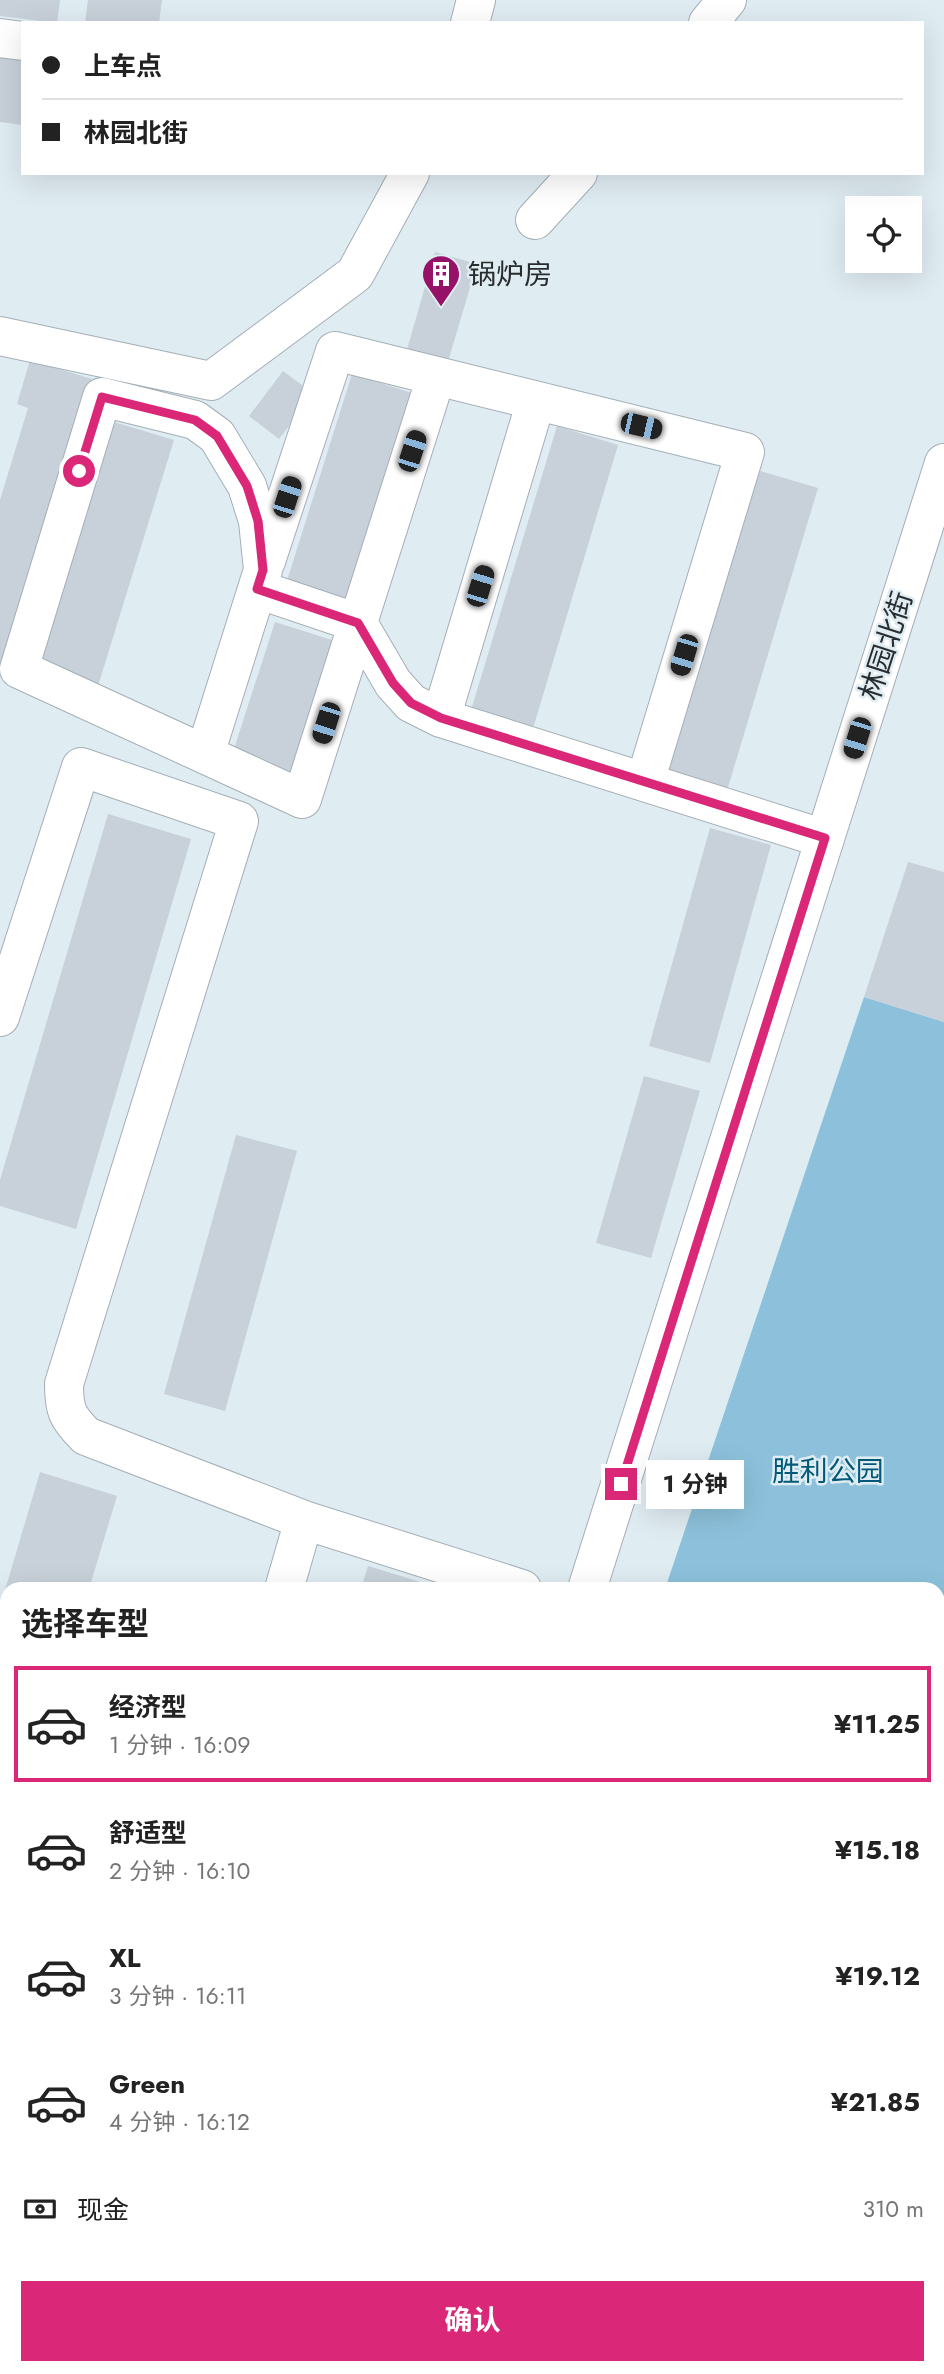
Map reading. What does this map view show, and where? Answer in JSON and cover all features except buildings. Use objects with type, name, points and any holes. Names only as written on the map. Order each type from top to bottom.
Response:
[{"type":"street","points":[[471,21],[476,0]]},
{"type":"street","points":[[710,21],[727,0]]},
{"type":"street","points":[[0,38],[21,41]]},
{"type":"street","points":[[0,336],[211,381],[355,274],[409,175]]},
{"type":"street","points":[[536,220],[576,175]]},
{"type":"street","points":[[205,754],[335,351],[746,452],[645,782]]},
{"type":"street","points":[[260,580],[258,521],[247,486],[217,436],[195,420],[102,397],[19,669],[302,799],[436,377]]},
{"type":"street","points":[[441,718],[536,401]]},
{"type":"street","name":"林园北街","points":[[589,1582],[944,463]]},
{"type":"street","points":[[260,580],[358,623],[393,683],[411,703],[441,718],[825,838]]},
{"type":"street","points":[[0,1017],[81,767],[239,821],[64,1384],[64,1405],[71,1421],[86,1436],[304,1520],[500,1582]]},
{"type":"street","points":[[286,1582],[304,1520]]},
{"type":"green space","name":"胜利公园","points":[[864,997],[944,1022],[944,1582],[667,1582]]},
{"type":"place","name":"锅炉房","points":[[441,308]]},
{"type":"route","points":[[79,471],[102,397],[195,420],[217,436],[247,486],[258,521],[263,570],[257,589],[358,623],[378,662],[411,703],[441,718],[825,838],[621,1484]]}]
